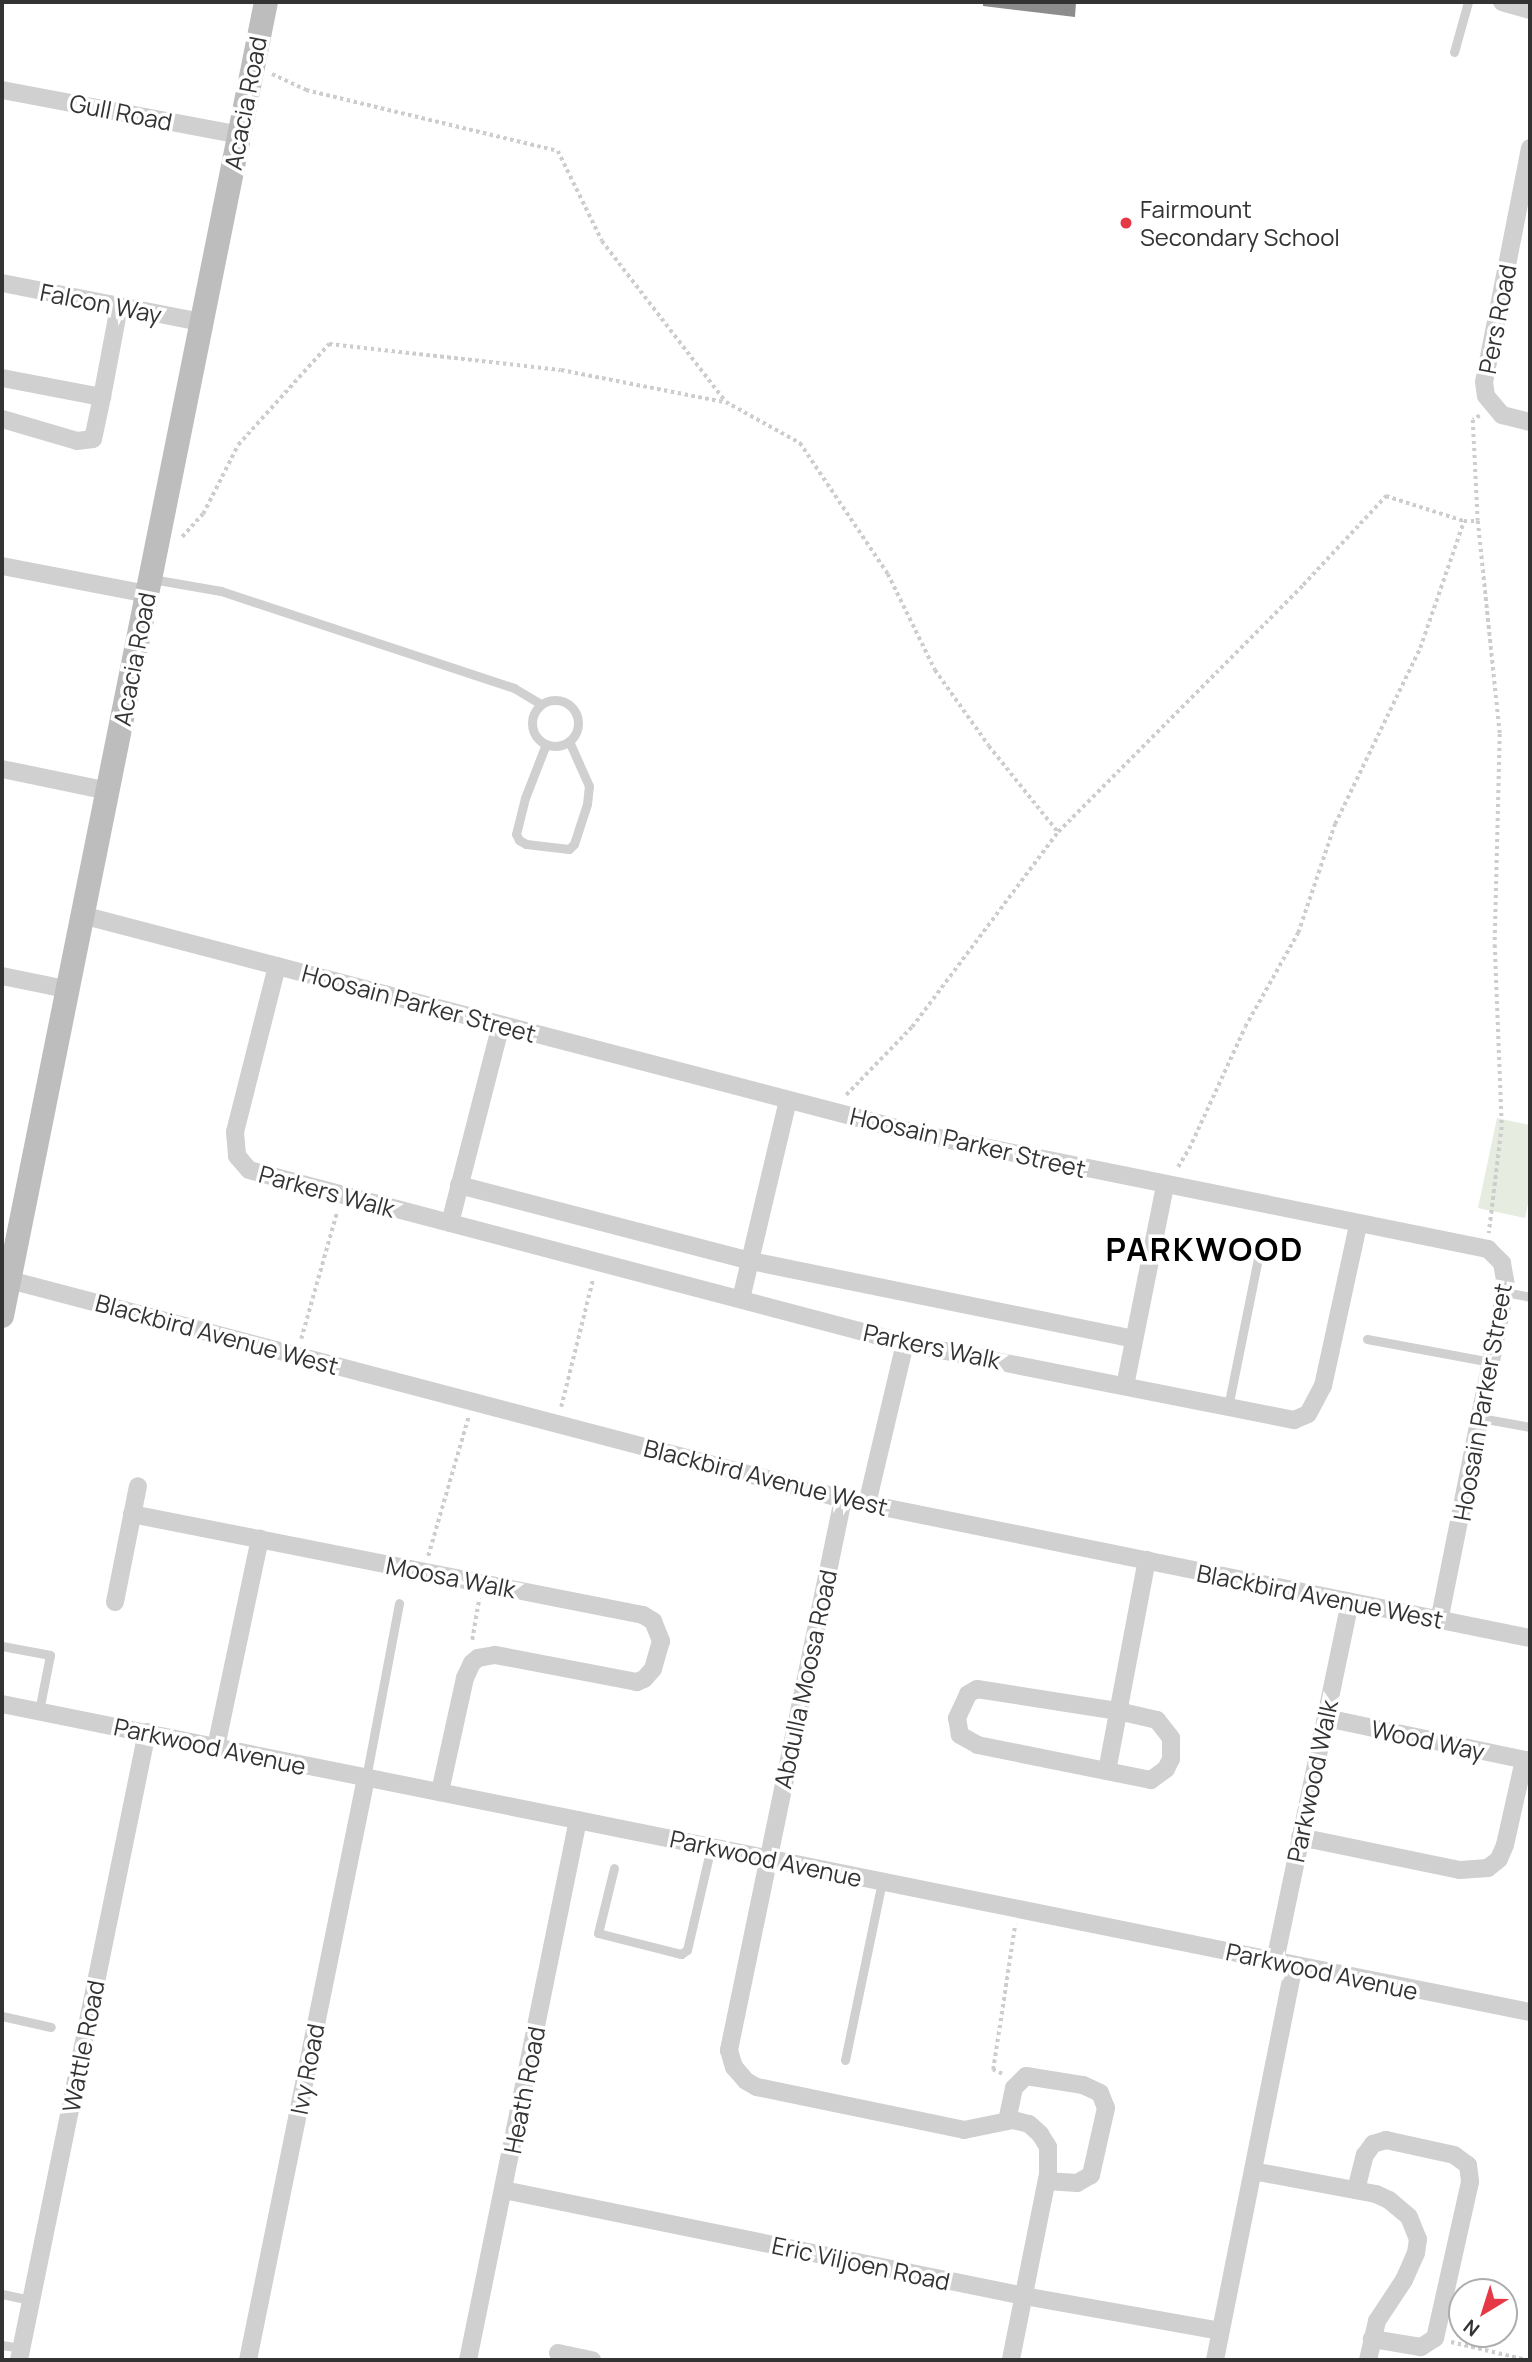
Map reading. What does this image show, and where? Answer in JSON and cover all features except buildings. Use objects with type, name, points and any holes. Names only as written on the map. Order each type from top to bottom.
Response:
[{"type":"street","name":"Acacia Road","points":[[2,1316],[6,1279],[108,791],[266,2]]},
{"type":"street","points":[[1502,2],[1530,10]]},
{"type":"street","name":"Gull Road","points":[[2,90],[240,135]]},
{"type":"street","name":"Pers Road","points":[[1530,148],[1525,213],[1485,368],[1486,396],[1493,407],[1502,415],[1530,422]]},
{"type":"street","name":"Falcon Way","points":[[2,283],[200,322]]},
{"type":"street","points":[[2,419],[77,440],[93,439],[119,307]]},
{"type":"street","points":[[2,378],[102,397]]},
{"type":"street","points":[[2,566],[149,586]]},
{"type":"street","points":[[2,769],[108,791]]},
{"type":"street","name":"Hoosain Parker Street","points":[[82,915],[920,1134],[1358,1225],[1488,1249],[1502,1262],[1506,1274],[1505,1292],[1439,1620]]},
{"type":"street","name":"Parkers Walk","points":[[277,966],[235,1132],[234,1147],[241,1163],[266,1177],[905,1343],[1294,1420],[1308,1414],[1317,1403],[1358,1225]]},
{"type":"street","points":[[2,976],[66,989]]},
{"type":"street","points":[[450,1223],[501,1024]]},
{"type":"street","points":[[741,1299],[788,1100]]},
{"type":"street","name":"Parkers Walk","points":[[459,1185],[751,1261],[1133,1339]]},
{"type":"street","points":[[1125,1386],[1165,1185]]},
{"type":"street","name":"Blackbird Avenue West","points":[[6,1279],[843,1499],[1530,1638]]},
{"type":"street","points":[[867,1504],[905,1343]]},
{"type":"street","points":[[115,1602],[138,1486]]},
{"type":"street","name":"Abdulla Moosa Road","points":[[843,1499],[730,2033],[729,2050],[740,2076],[757,2087],[964,2130],[1007,2121]]},
{"type":"street","name":"Moosa Walk","points":[[132,1514],[643,1615],[657,1626],[661,1641],[653,1669],[637,1682],[495,1655],[478,1658],[472,1663]]},
{"type":"street","points":[[216,1747],[260,1539]]},
{"type":"street","points":[[1107,1771],[1147,1560]]},
{"type":"street","name":"Parkwood Walk","points":[[1275,1961],[1350,1602]]},
{"type":"street","points":[[440,1792],[465,1678],[472,1663]]},
{"type":"street","points":[[977,1689],[1118,1711],[1162,1723],[1171,1738],[1171,1759],[1166,1769],[1151,1780],[978,1745],[960,1735],[957,1718],[968,1694],[977,1689]]},
{"type":"street","name":"Parkwood Avenue","points":[[2,1704],[1530,2012]]},
{"type":"street","name":"Wood Way","points":[[1326,1718],[1527,1760]]},
{"type":"street","name":"Wattle Road","points":[[20,2354],[147,1732]]},
{"type":"street","points":[[1300,1837],[1460,1870],[1488,1868],[1499,1859],[1505,1845],[1527,1760]]},
{"type":"street","name":"Ivy Road","points":[[248,2360],[366,1778]]},
{"type":"street","name":"Heath Road","points":[[468,2360],[578,1820]]},
{"type":"street","points":[[1214,2360],[1294,1965]]},
{"type":"street","points":[[1011,2360],[1050,2160],[1040,2134],[1029,2124],[1007,2121],[1014,2088],[1019,2081],[1034,2075],[1083,2085],[1100,2093],[1105,2102],[1091,2175],[1077,2183],[1047,2181]]},
{"type":"street","points":[[1356,2190],[1364,2155],[1373,2144],[1386,2140],[1454,2155],[1468,2165],[1470,2182],[1435,2338],[1421,2347],[1372,2339]]},
{"type":"street","points":[[1252,2171],[1376,2194],[1401,2208],[1409,2217],[1418,2239],[1410,2268],[1381,2315],[1368,2360]]},
{"type":"street","name":"Eric Viljoen Road","points":[[504,2190],[1024,2296],[1220,2331]]},
{"type":"street","points":[[558,2353],[592,2360]]},
{"type":"lane","points":[[1454,52],[1468,2]]},
{"type":"lane","points":[[149,586],[221,591],[514,688],[541,704]]},
{"type":"lane","points":[[556,700],[571,706],[578,720],[575,736],[562,745],[546,744],[539,740],[532,726],[536,710],[541,704],[556,700]]},
{"type":"lane","points":[[546,744],[525,798],[516,834],[519,841],[526,844],[569,849],[574,844],[587,804],[589,786],[569,741]]},
{"type":"lane","points":[[1227,1408],[1258,1258]]},
{"type":"lane","points":[[1505,1292],[1530,1297]]},
{"type":"lane","points":[[1367,1339],[1491,1362]]},
{"type":"lane","points":[[1480,1418],[1530,1427]]},
{"type":"lane","points":[[366,1778],[399,1602]]},
{"type":"lane","points":[[2,1646],[50,1656],[39,1711]]},
{"type":"lane","points":[[614,1868],[598,1933],[681,1954],[687,1950],[711,1847]]},
{"type":"lane","points":[[845,2060],[882,1882]]},
{"type":"lane","points":[[2,2016],[51,2027]]},
{"type":"lane","points":[[2,2294],[31,2300]]},
{"type":"lane","points":[[2,2344],[20,2354]]},
{"type":"path","points":[[253,66],[306,90],[558,151],[602,241],[726,402]]},
{"type":"path","points":[[174,542],[203,514],[238,445],[329,344],[561,370],[726,402],[800,443],[888,574],[935,670],[989,746],[1058,832]]},
{"type":"path","points":[[1488,1249],[1502,1126],[1496,945],[1500,734],[1478,521],[1473,421],[1493,407]]},
{"type":"path","points":[[833,1111],[912,1027],[1058,832],[1303,585],[1386,496],[1464,521],[1478,521]]},
{"type":"path","points":[[1165,1185],[1189,1149],[1245,1027],[1298,933],[1335,824],[1420,648],[1464,521]]},
{"type":"path","points":[[300,1341],[339,1206]]},
{"type":"path","points":[[561,1409],[598,1262]]},
{"type":"path","points":[[424,1572],[469,1413]]},
{"type":"path","points":[[472,1663],[481,1583]]},
{"type":"path","points":[[1015,1923],[993,2070],[1019,2081]]},
{"type":"path","points":[[1435,2338],[1527,2360]]},
{"type":"shaded area","points":[[1497,1118],[1530,1125],[1530,1194],[1525,1218],[1478,1208]]},
{"type":"place","name":"Fairmount Secondary School","points":[[1126,223]]},
{"type":"district","name":"PARKWOOD","points":[[1205,1249]]}]
